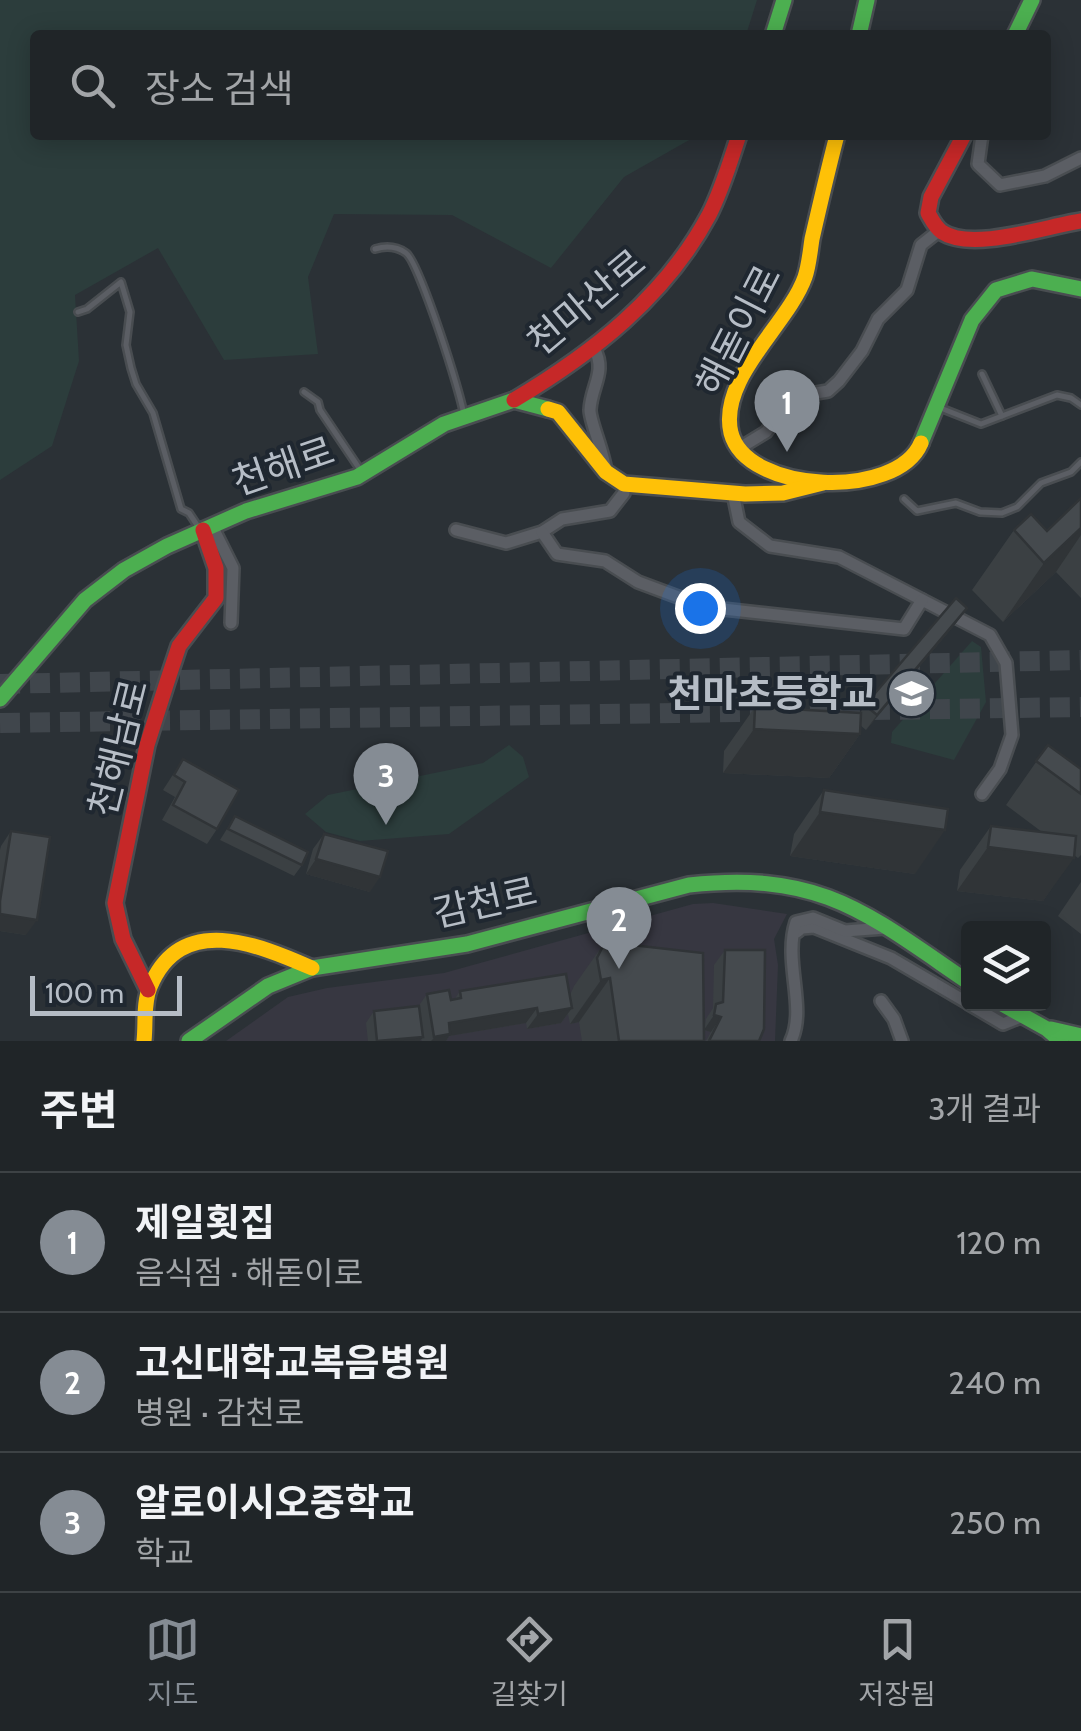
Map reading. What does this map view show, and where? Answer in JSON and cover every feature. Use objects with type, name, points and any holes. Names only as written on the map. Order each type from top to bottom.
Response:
[{"type":"street","points":[[774,30],[784,0]]},
{"type":"street","points":[[860,30],[867,0]]},
{"type":"street","points":[[1017,30],[1032,0]]},
{"type":"street","name":"천마산로","points":[[514,400],[594,348],[674,270],[708,215],[738,140]]},
{"type":"street","name":"해돋이로","points":[[836,140],[804,279],[745,372],[728,417],[728,432],[738,448],[762,468],[792,478],[841,485],[905,464],[916,454],[972,320],[996,290],[1032,279],[1081,288]]},
{"type":"street","points":[[961,140],[930,197],[928,213],[940,230],[958,239],[977,240],[1081,221]]},
{"type":"street","points":[[981,140],[978,164],[1000,185],[1045,176],[1081,158]]},
{"type":"street","points":[[738,448],[766,432],[792,397],[828,392],[840,382],[878,319],[907,290],[921,245],[940,230]]},
{"type":"street","points":[[594,348],[601,360],[590,412],[604,451],[606,472]]},
{"type":"street","points":[[514,400],[558,412],[606,472],[624,484],[783,493],[823,483]]},
{"type":"street","name":"천해로","points":[[0,698],[86,600],[124,570],[205,529],[362,474],[444,424],[514,400]]},
{"type":"street","points":[[456,530],[506,543],[542,532],[562,519],[610,511],[624,492],[624,484]]},
{"type":"street","points":[[732,493],[740,522],[770,546],[838,558],[900,586],[990,635],[1006,664],[1012,735],[1000,769],[982,794]]},
{"type":"street","points":[[205,529],[232,562],[231,623]]},
{"type":"street","name":"천해남로","points":[[148,990],[122,939],[116,902],[146,745],[179,646],[216,598],[216,568],[205,529]]},
{"type":"street","points":[[542,532],[557,554],[605,561],[638,582],[705,608],[904,629],[922,600]]},
{"type":"street","name":"감천로","points":[[189,1041],[268,986],[312,968],[467,944],[689,885],[716,882],[782,886],[827,895],[857,908],[961,977]]},
{"type":"street","points":[[791,1041],[796,1015],[790,938],[796,922],[813,918],[845,930],[885,928]]},
{"type":"street","points":[[790,938],[802,928],[814,927],[891,958],[961,998]]},
{"type":"street","points":[[144,1041],[148,990],[167,956],[198,941],[228,938],[262,946],[312,968]]},
{"type":"street","points":[[881,1002],[894,1019],[902,1041]]},
{"type":"street","points":[[982,1011],[1003,1024],[1023,1016]]},
{"type":"street","points":[[1014,1011],[1047,1028],[1081,1036]]},
{"type":"street","points":[[1047,1028],[1060,1041]]},
{"type":"lane","points":[[375,248],[390,247],[412,260],[464,418]]},
{"type":"lane","points":[[78,312],[121,282],[130,312],[126,345],[136,384],[153,413],[181,509],[205,529]]},
{"type":"lane","points":[[982,374],[1002,416]]},
{"type":"lane","points":[[304,392],[318,402],[362,474]]},
{"type":"lane","points":[[935,406],[981,424],[1058,395],[1081,404]]},
{"type":"lane","points":[[904,500],[917,510],[956,503],[980,512],[1002,513],[1017,506],[1041,483],[1071,472],[1081,462]]},
{"type":"shaded area","points":[[0,0],[757,0],[748,30],[30,30],[30,140],[689,140],[624,177],[551,268],[452,215],[334,214],[308,277],[318,354],[224,360],[158,248],[75,295],[79,361],[52,446],[0,480]]},
{"type":"shaded area","points":[[972,641],[981,647],[986,702],[954,760],[891,743],[892,732]]},
{"type":"shaded area","points":[[509,745],[523,757],[529,777],[449,834],[360,841],[326,832],[305,814],[328,795],[483,763]]},
{"type":"shaded area","points":[[713,903],[787,914],[774,939],[778,965],[775,1041],[226,1041],[288,997],[444,973],[693,904]]},
{"type":"building","points":[[1081,498],[1081,528],[1044,563],[1014,530],[1031,514],[1047,531]]},
{"type":"building","points":[[956,598],[967,608],[877,715],[865,705]]},
{"type":"building","points":[[755,707],[861,713],[860,734],[754,729]]},
{"type":"building","points":[[1048,745],[1081,769],[1081,794],[1036,761]]},
{"type":"building","points":[[183,759],[239,790],[217,829],[173,805],[185,782],[174,775]]},
{"type":"building","points":[[824,790],[948,809],[945,830],[820,812]]},
{"type":"building","points":[[235,816],[308,852],[302,865],[228,829]]},
{"type":"building","points":[[991,826],[1076,836],[1074,858],[988,847]]},
{"type":"building","points":[[11,831],[50,837],[37,920],[0,914]]},
{"type":"building","points":[[324,834],[388,851],[380,877],[316,859]]},
{"type":"building","points":[[605,942],[703,953],[704,1041],[619,1041],[610,978],[601,980],[597,958]]},
{"type":"building","points":[[725,950],[765,950],[764,1029],[759,1041],[709,1041],[721,1017],[714,1015],[716,1004],[723,1002]]},
{"type":"building","points":[[566,974],[572,1008],[538,1014],[537,1008],[449,1023],[450,1034],[434,1037],[427,994],[449,990],[451,1000],[461,998],[460,991]]},
{"type":"building","points":[[419,1006],[423,1037],[377,1041],[374,1011]]},
{"type":"tunnel","points":[[0,684],[1081,660]]},
{"type":"tunnel","points":[[0,723],[1081,707]]},
{"type":"traffic: fast","points":[[775,30],[784,0]]},
{"type":"traffic: fast","points":[[860,30],[867,0]]},
{"type":"traffic: fast","points":[[1017,30],[1032,0]]},
{"type":"traffic: fast","points":[[921,443],[972,320],[996,290],[1032,279],[1081,289]]},
{"type":"traffic: fast","points":[[0,699],[85,600],[124,570],[167,546],[246,511],[357,477],[444,424],[514,400],[548,409]]},
{"type":"traffic: fast","points":[[189,1041],[268,986],[312,968],[467,944],[689,885],[735,882],[808,891],[869,917],[961,977]]},
{"type":"traffic: fast","points":[[1015,1011],[1061,1041]]},
{"type":"traffic: fast","points":[[1051,1029],[1081,1036]]},
{"type":"traffic: slow","points":[[836,140],[805,277],[744,372],[730,412],[731,433],[743,453],[764,468],[792,478],[823,482],[855,481],[883,474],[907,461],[921,443]]},
{"type":"traffic: slow","points":[[548,409],[558,412],[606,472],[624,484],[745,494],[783,493],[823,483]]},
{"type":"traffic: slow","points":[[144,1041],[150,987],[164,964],[181,949],[222,940],[268,950],[312,968]]},
{"type":"traffic: jam","points":[[514,400],[572,363],[625,321],[671,272],[709,215],[737,140]]},
{"type":"traffic: jam","points":[[961,140],[931,197],[928,213],[942,232],[955,237],[990,239],[1081,221]]},
{"type":"traffic: jam","points":[[148,990],[123,939],[115,903],[147,745],[167,682],[179,646],[216,598],[216,568],[203,530]]},
{"type":"place","name":"제일횟집","points":[[787,452]]},
{"type":"place","name":"천마초등학교","points":[[912,693]]},
{"type":"place","name":"알로이시오중학교","points":[[386,825]]},
{"type":"place","name":"고신대학교복음병원","points":[[619,969]]}]
